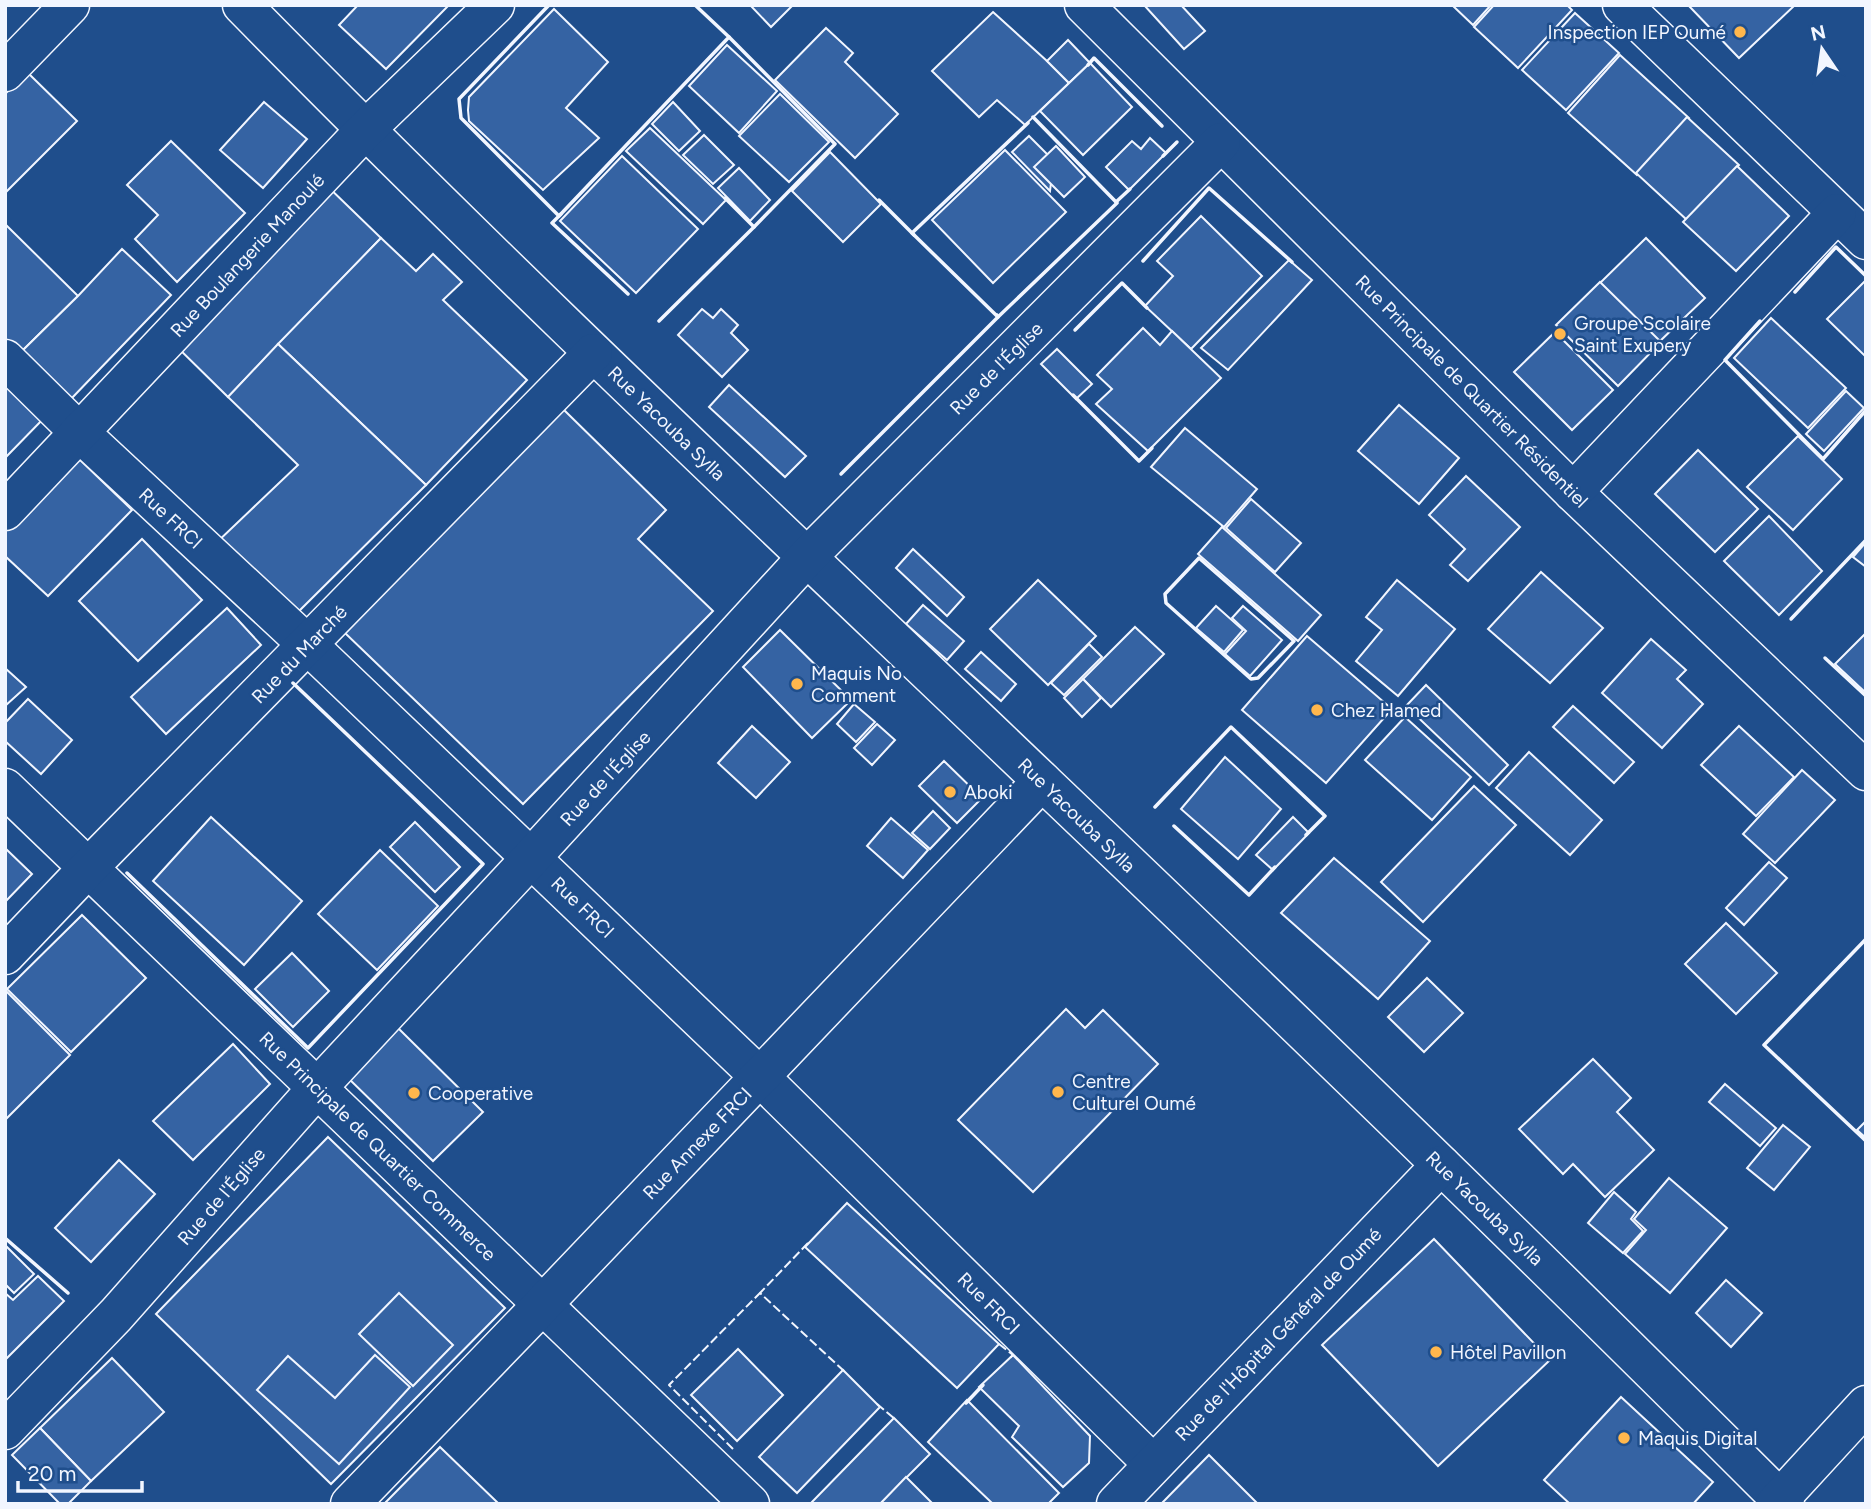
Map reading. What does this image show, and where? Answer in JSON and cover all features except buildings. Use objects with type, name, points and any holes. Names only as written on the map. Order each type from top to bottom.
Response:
[{"type":"street","points":[[5,72],[70,5]]},
{"type":"street","name":"Rue Yacouba Sylla","points":[[242,5],[365,130],[593,353],[1441,1165],[1780,1502]]},
{"type":"street","name":"Rue Boulangerie Manoulé","points":[[5,511],[365,130],[495,5]]},
{"type":"street","name":"Rue Principale de Quartier Résidentiel","points":[[1084,5],[1573,492],[1866,771]]},
{"type":"street","points":[[1622,5],[1866,240]]},
{"type":"street","name":"Rue de l'Église","points":[[5,1430],[116,1315],[318,1087],[807,558],[1221,142]]},
{"type":"street","points":[[1573,492],[1837,213]]},
{"type":"street","name":"Rue du Marché","points":[[5,955],[593,353]]},
{"type":"street","name":"Rue FRCI","points":[[5,359],[760,1077],[1153,1464]]},
{"type":"street","name":"Rue Annexe FRCI","points":[[350,1504],[1042,781]]},
{"type":"street","name":"Rue Principale de Quartier Commerce","points":[[5,788],[750,1504]]},
{"type":"street","name":"Rue de l'Hôpital Général de Oumé","points":[[1116,1504],[1441,1165]]},
{"type":"street","points":[[1780,1502],[1866,1405]]},
{"type":"fence","points":[[808,1243],[760,1293],[845,1372]]},
{"type":"fence","points":[[733,1449],[669,1385],[760,1293]]},
{"type":"fence","points":[[999,1344],[1013,1355],[1010,1358]]},
{"type":"fence","points":[[966,1402],[983,1385]]},
{"type":"fence","points":[[877,1404],[896,1420]]},
{"type":"wall","points":[[549,5],[459,99],[461,118],[559,216],[729,37],[695,5]]},
{"type":"wall","points":[[729,37],[835,144],[754,227]]},
{"type":"wall","points":[[1088,65],[1094,58],[1162,126]]},
{"type":"wall","points":[[1028,123],[912,233],[998,317],[1117,203],[1033,117]]},
{"type":"wall","points":[[1163,156],[1177,142]]},
{"type":"wall","points":[[1143,261],[1209,188],[1292,262]]},
{"type":"wall","points":[[1116,202],[1130,189]]},
{"type":"wall","points":[[659,321],[754,227],[725,198]]},
{"type":"wall","points":[[879,200],[914,235]]},
{"type":"wall","points":[[561,214],[552,223],[628,294]]},
{"type":"wall","points":[[1795,292],[1836,247],[1866,276]]},
{"type":"wall","points":[[1075,330],[1122,283],[1147,308]]},
{"type":"wall","points":[[841,474],[998,317],[997,315]]},
{"type":"wall","points":[[1760,321],[1725,360],[1823,459],[1866,410]]},
{"type":"wall","points":[[1073,395],[1139,461],[1152,448]]},
{"type":"wall","points":[[1791,619],[1866,540]]},
{"type":"wall","points":[[1199,558],[1294,641],[1258,678],[1251,679],[1166,603],[1165,594],[1199,558]]},
{"type":"wall","points":[[1825,658],[1866,696]]},
{"type":"wall","points":[[127,873],[308,1048],[483,864],[293,683]]},
{"type":"wall","points":[[1155,807],[1231,727],[1325,816],[1306,835]]},
{"type":"wall","points":[[1174,826],[1249,895],[1275,867]]},
{"type":"wall","points":[[1866,939],[1764,1045],[1866,1141]]},
{"type":"wall","points":[[5,1238],[68,1293]]},
{"type":"wall","points":[[966,1403],[983,1385]]},
{"type":"place","name":"Inspection IEP Oumé","points":[[1740,32]]},
{"type":"place","name":"Groupe Scolaire Saint Exupery","points":[[1560,334]]},
{"type":"place","name":"Maquis No Comment","points":[[797,684]]},
{"type":"place","name":"Chez Hamed","points":[[1317,710]]},
{"type":"place","name":"Aboki","points":[[950,792]]},
{"type":"place","name":"Centre Culturel Oumé","points":[[1058,1092]]},
{"type":"place","name":"Cooperative","points":[[414,1093]]},
{"type":"place","name":"Hôtel Pavillon","points":[[1436,1352]]},
{"type":"place","name":"Maquis Digital","points":[[1624,1438]]}]
